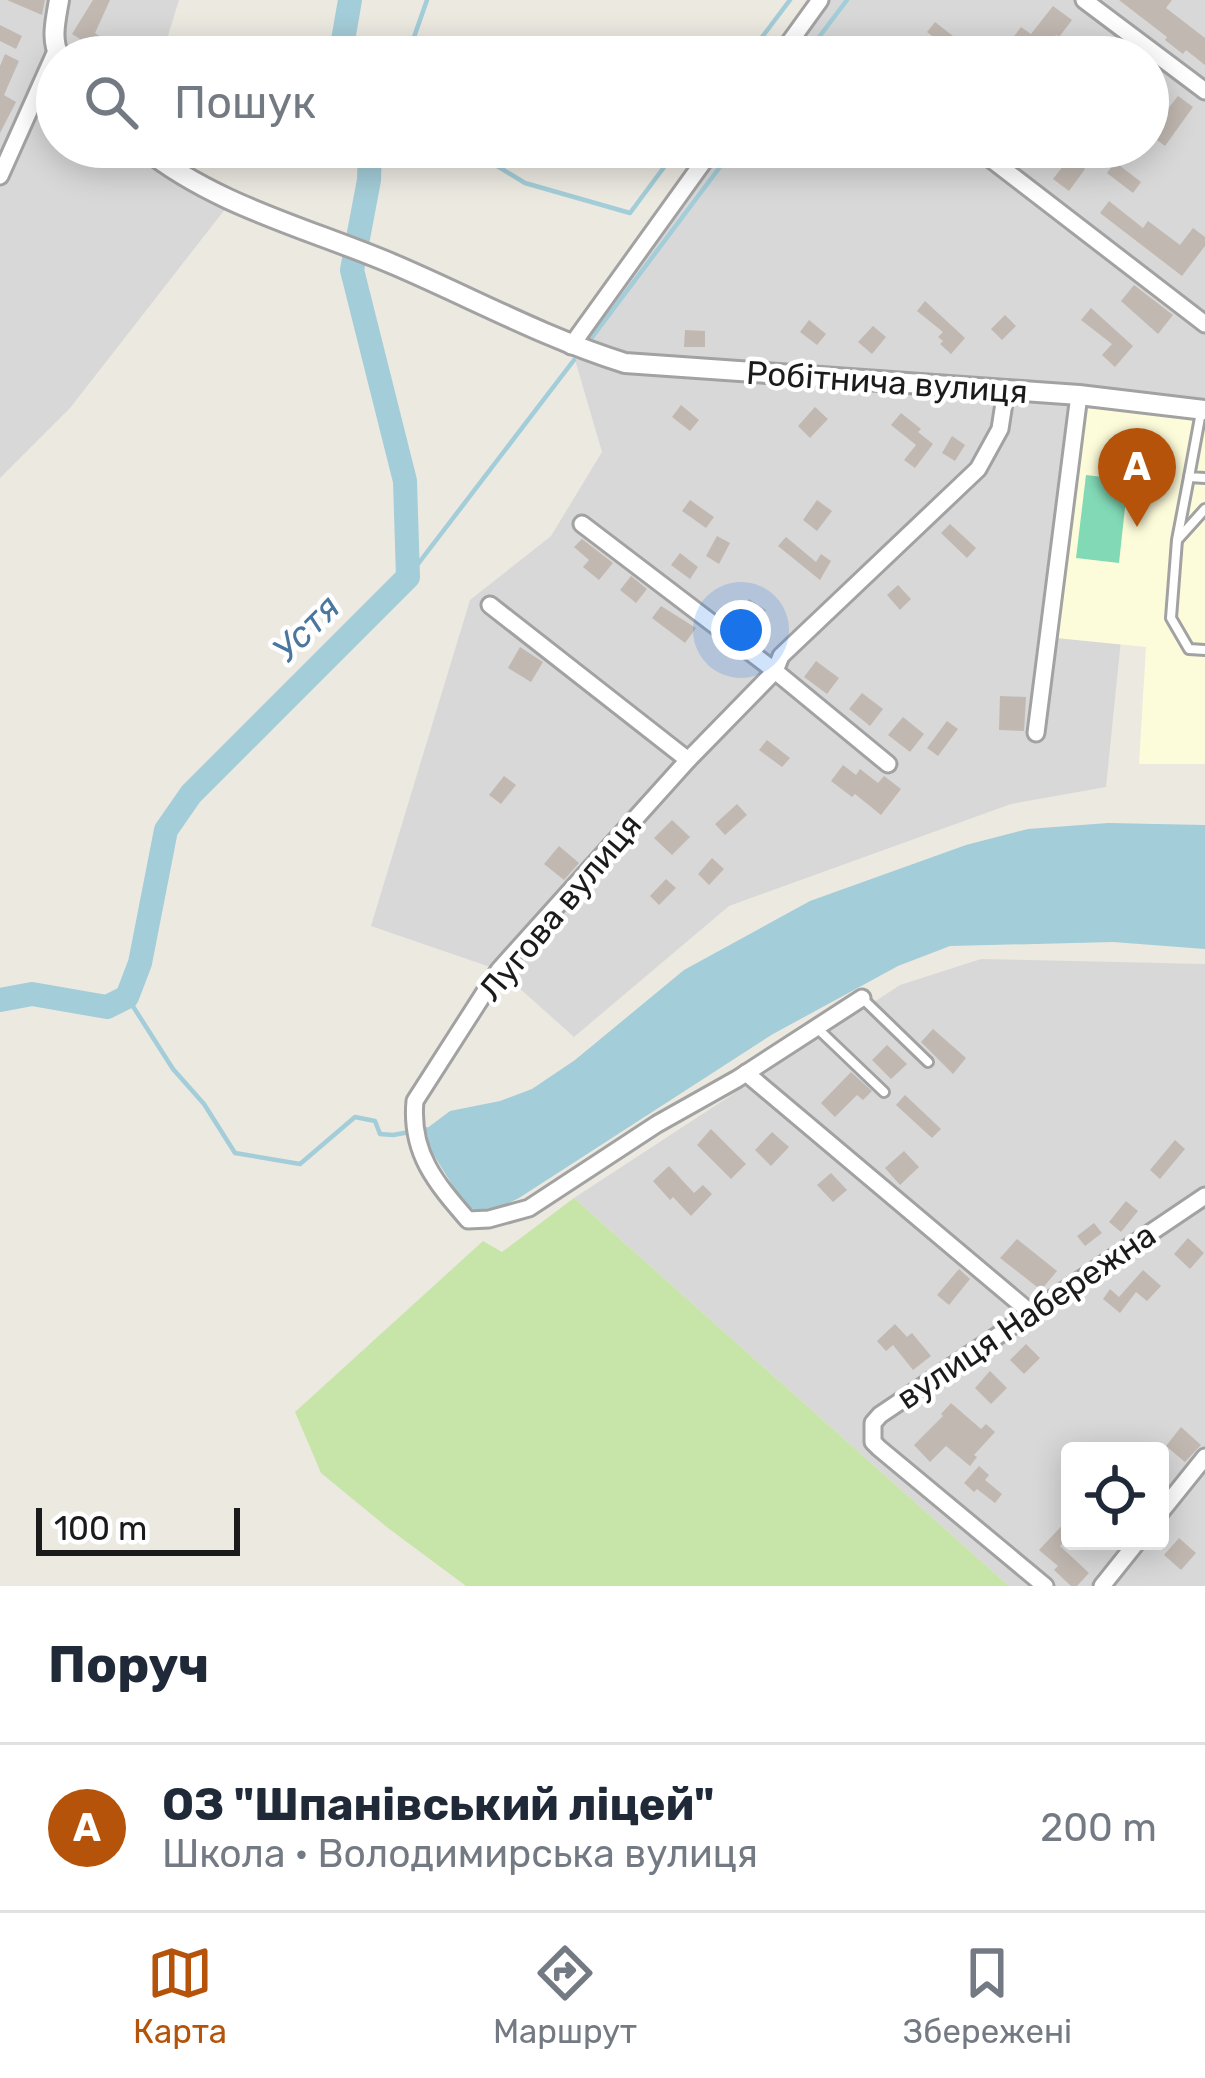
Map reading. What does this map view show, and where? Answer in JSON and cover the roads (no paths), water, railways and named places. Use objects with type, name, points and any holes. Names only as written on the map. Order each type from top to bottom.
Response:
[{"type":"street","points":[[55,36],[59,0]]},
{"type":"street","points":[[794,36],[820,0]]},
{"type":"street","points":[[1084,0],[1132,36]]},
{"type":"street","points":[[1169,64],[1205,91]]},
{"type":"street","points":[[0,176],[36,100]]},
{"type":"street","name":"Робітнича вулиця","points":[[173,168],[316,236],[392,264],[571,346],[625,363],[1078,395],[1203,410]]},
{"type":"street","points":[[571,346],[699,168]]},
{"type":"street","points":[[1002,168],[1205,324]]},
{"type":"street","name":"Лугова вулиця","points":[[862,998],[530,1208],[468,1220],[419,1154],[412,1126],[415,1102],[499,970],[688,760],[776,671],[781,656],[978,470],[1000,429],[1006,390]]},
{"type":"street","points":[[1036,734],[1078,395]]},
{"type":"street","points":[[582,524],[776,671],[888,764]]},
{"type":"street","points":[[490,605],[688,760]]},
{"type":"street","points":[[746,1073],[1031,1313]]},
{"type":"street","name":"вулиця Набережна","points":[[1046,1586],[878,1448],[873,1442],[873,1423],[1205,1196]]},
{"type":"street","points":[[1169,1502],[1205,1457]]},
{"type":"street","points":[[1102,1586],[1131,1550]]},
{"type":"lane","points":[[1203,410],[1177,540],[1171,618],[1189,649],[1205,650]]},
{"type":"lane","points":[[1189,477],[1205,478]]},
{"type":"lane","points":[[1177,540],[1205,509]]},
{"type":"lane","points":[[862,998],[928,1062]]},
{"type":"lane","points":[[816,1027],[884,1092]]},
{"type":"water","points":[[1108,823],[1205,825],[1205,949],[1113,942],[950,946],[898,966],[773,1034],[489,1213],[466,1207],[430,1149],[426,1129],[450,1111],[532,1089],[575,1060],[684,970],[810,901],[966,845],[1028,829]]},
{"type":"waterway","name":"Устя","points":[[344,36],[350,0]]},
{"type":"waterway","points":[[414,36],[427,0]]},
{"type":"waterway","points":[[763,36],[790,0]]},
{"type":"waterway","points":[[820,36],[847,0]]},
{"type":"waterway","name":"Устя","points":[[0,1000],[32,994],[107,1007],[127,997],[140,963],[166,830],[191,794],[408,577],[405,481],[352,270],[369,168]]},
{"type":"waterway","points":[[500,168],[525,183],[630,213],[663,168]]},
{"type":"waterway","points":[[590,340],[719,168]]},
{"type":"waterway","points":[[408,577],[574,360]]},
{"type":"waterway","points":[[127,997],[235,1153],[300,1164],[355,1117],[375,1121],[380,1134],[426,1129]]},
{"type":"place","name":"ОЗ \"Шпанівський ліцей\"","points":[[1137,527]]}]
